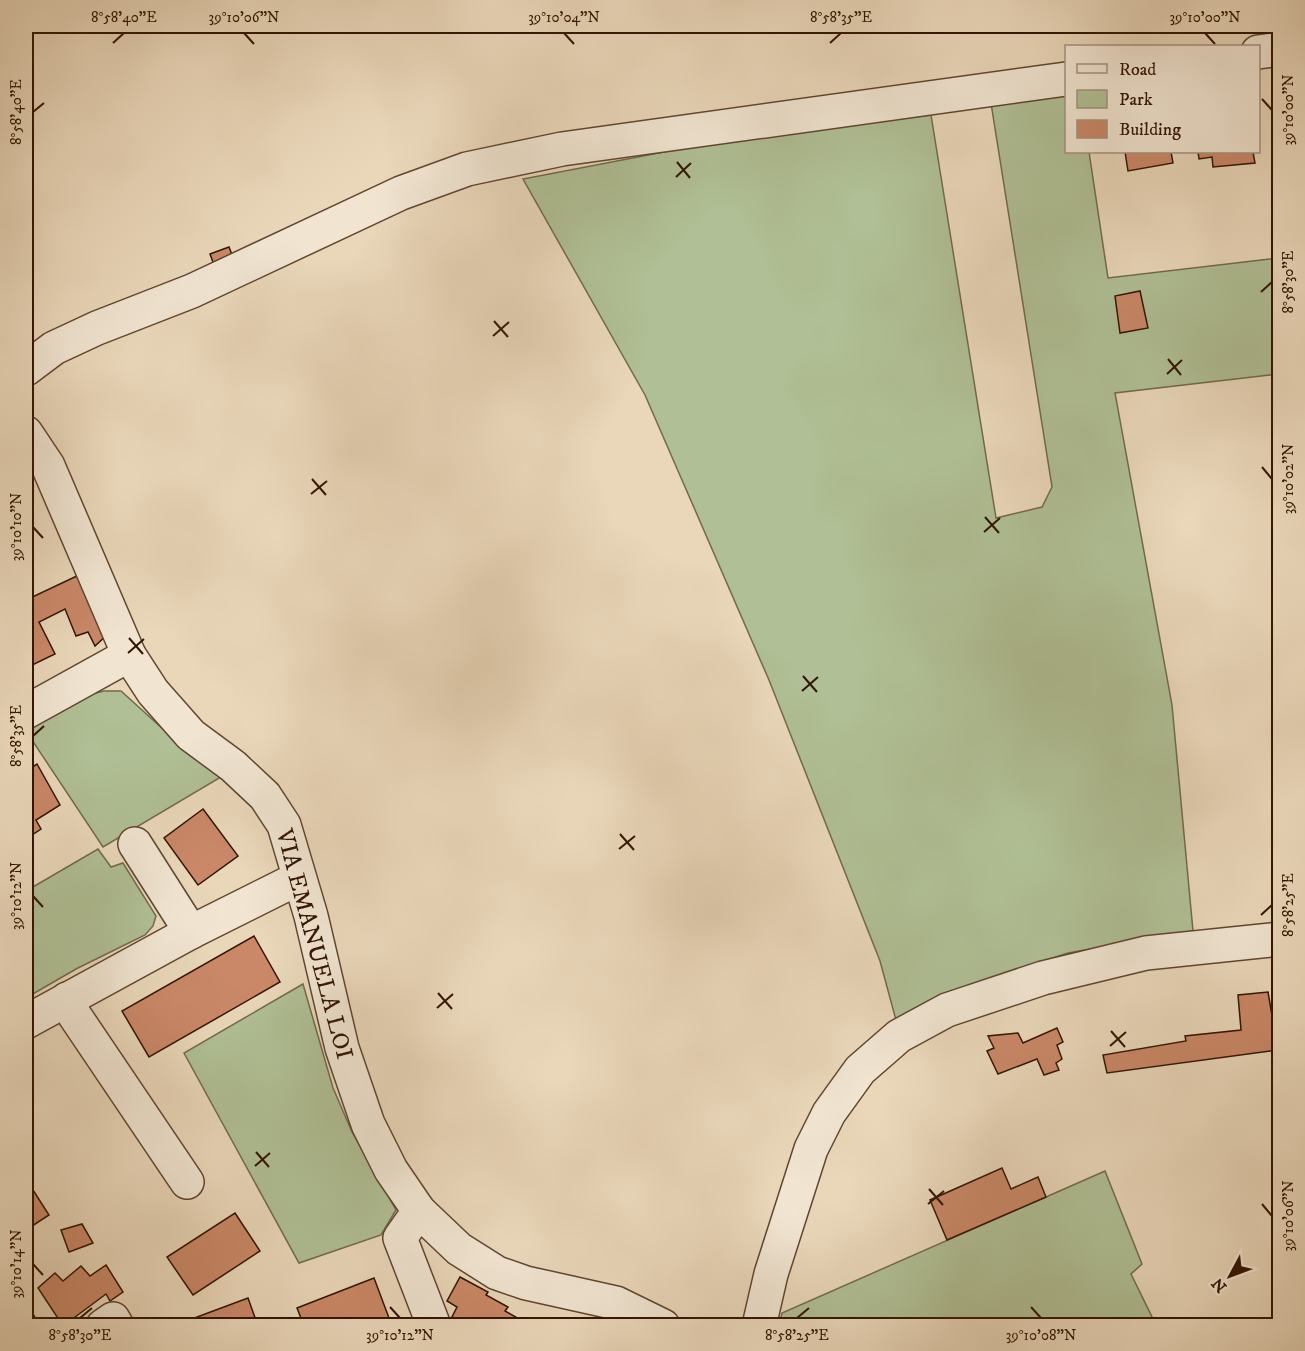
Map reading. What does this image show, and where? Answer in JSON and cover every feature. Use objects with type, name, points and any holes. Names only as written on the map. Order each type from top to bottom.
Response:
[{"type":"street","points":[[1260,52],[1280,49]]},
{"type":"street","points":[[26,369],[54,348],[97,328],[192,291],[401,193],[467,169],[562,149],[1065,79]]},
{"type":"street","name":"VIA EMANUELA LOI","points":[[26,433],[48,466],[129,655],[153,692],[191,735],[233,766],[265,796],[284,825],[311,916],[342,1048],[368,1124],[392,1170],[419,1211],[459,1249],[496,1273],[526,1283],[616,1303],[663,1326]]},
{"type":"street","points":[[26,712],[129,655]]},
{"type":"street","points":[[135,844],[191,932]]},
{"type":"street","points":[[26,1022],[191,932],[299,878]]},
{"type":"street","points":[[759,1326],[771,1274],[811,1149],[829,1113],[860,1070],[899,1036],[947,1010],[1043,978],[1146,953],[1280,939]]},
{"type":"street","points":[[67,999],[75,1016],[186,1182]]},
{"type":"street","points":[[419,1211],[400,1238],[434,1326]]},
{"type":"green space","points":[[1065,91],[1065,153],[1089,153],[1108,278],[1279,258],[1279,374],[1115,393],[1172,705],[1193,931],[1068,953],[980,982],[896,1020],[880,961],[769,680],[645,395],[523,179],[716,142],[931,115],[996,518],[1042,507],[1052,487],[991,103]]},
{"type":"green space","points":[[104,691],[121,691],[196,759],[221,777],[103,847],[26,731],[26,727],[87,695]]},
{"type":"green space","points":[[98,849],[111,867],[123,863],[156,916],[153,926],[145,935],[76,969],[26,998],[26,891]]},
{"type":"green space","points":[[303,984],[333,1088],[352,1132],[396,1210],[381,1235],[299,1263],[184,1053]]},
{"type":"green space","points":[[1105,1171],[1142,1264],[1131,1274],[1156,1325],[779,1326],[782,1313]]},
{"type":"building","points":[[1125,153],[1171,153],[1173,163],[1128,171]]},
{"type":"building","points":[[1198,153],[1253,153],[1255,163],[1213,167],[1212,157],[1199,159]]},
{"type":"building","points":[[229,247],[236,265],[217,273],[210,254]]},
{"type":"building","points":[[1140,291],[1148,328],[1120,333],[1115,296]]},
{"type":"building","points":[[81,574],[109,633],[95,646],[88,632],[76,636],[65,609],[39,622],[55,654],[26,668],[26,600]]},
{"type":"building","points":[[37,764],[60,805],[36,820],[41,829],[26,839],[26,771]]},
{"type":"building","points":[[203,809],[238,856],[198,885],[164,838]]},
{"type":"building","points":[[254,936],[280,982],[149,1057],[122,1011]]},
{"type":"building","points":[[1268,992],[1278,1050],[1107,1073],[1103,1055],[1186,1041],[1185,1036],[1241,1030],[1238,995]]},
{"type":"building","points":[[1057,1028],[1063,1042],[1057,1045],[1062,1059],[1056,1063],[1059,1070],[1044,1075],[1037,1059],[998,1074],[987,1051],[994,1048],[988,1036],[1018,1033],[1023,1043]]},
{"type":"building","points":[[1002,1168],[1011,1189],[1038,1177],[1046,1197],[947,1240],[930,1200]]},
{"type":"building","points":[[26,1179],[49,1215],[26,1230]]},
{"type":"building","points":[[235,1213],[260,1251],[193,1295],[167,1257]]},
{"type":"building","points":[[82,1224],[93,1243],[69,1252],[61,1230]]},
{"type":"building","points":[[106,1265],[123,1292],[110,1301],[106,1294],[63,1326],[38,1288],[55,1273],[63,1281],[81,1266],[90,1276]]},
{"type":"building","points":[[460,1277],[488,1292],[486,1295],[508,1307],[505,1311],[528,1324],[527,1326],[468,1326],[452,1317],[457,1307],[447,1301]]},
{"type":"building","points":[[374,1278],[392,1326],[304,1326],[297,1308]]},
{"type":"building","points":[[248,1298],[258,1326],[173,1326]]},
{"type":"building","points":[[26,1302],[40,1326],[26,1326]]}]
